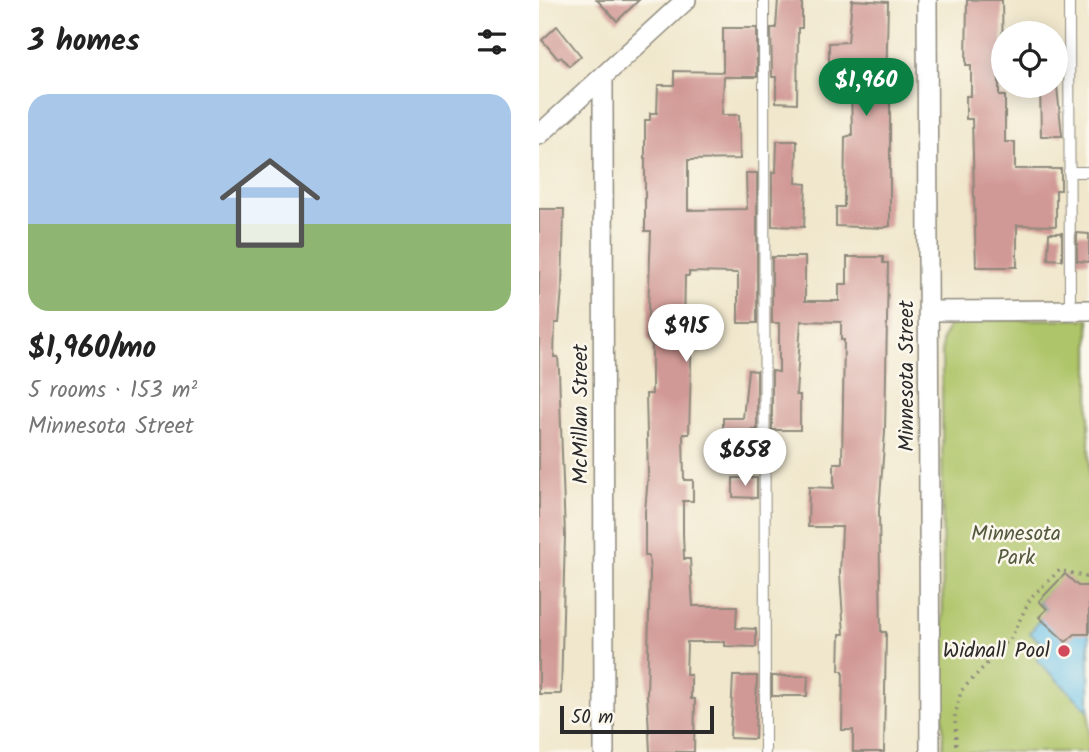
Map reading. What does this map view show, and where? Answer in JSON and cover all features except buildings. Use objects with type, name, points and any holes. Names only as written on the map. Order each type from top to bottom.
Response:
[{"type":"street","points":[[539,135],[686,0]]},
{"type":"street","name":"Minnesota Street","points":[[927,0],[930,752]]},
{"type":"street","name":"McMillan Street","points":[[603,76],[604,752]]},
{"type":"street","points":[[930,311],[1079,310]]},
{"type":"lane","points":[[764,0],[765,752]]},
{"type":"lane","points":[[1069,0],[1069,172],[1079,310]]},
{"type":"lane","points":[[1069,172],[1089,172]]},
{"type":"path","points":[[956,752],[955,716],[961,691],[1011,638],[1031,597],[1060,570],[1089,578]]},
{"type":"green space","name":"Minnesota Park","points":[[1089,319],[1089,752],[943,752],[942,340],[948,326],[965,320]]},
{"type":"water","name":"Widnall Pool","points":[[1065,576],[1077,587],[1089,588],[1089,711],[1037,660],[1039,641],[1030,633],[1046,610],[1038,602]]},
{"type":"place","name":"Widnall Pool","points":[[1064,651]]}]
